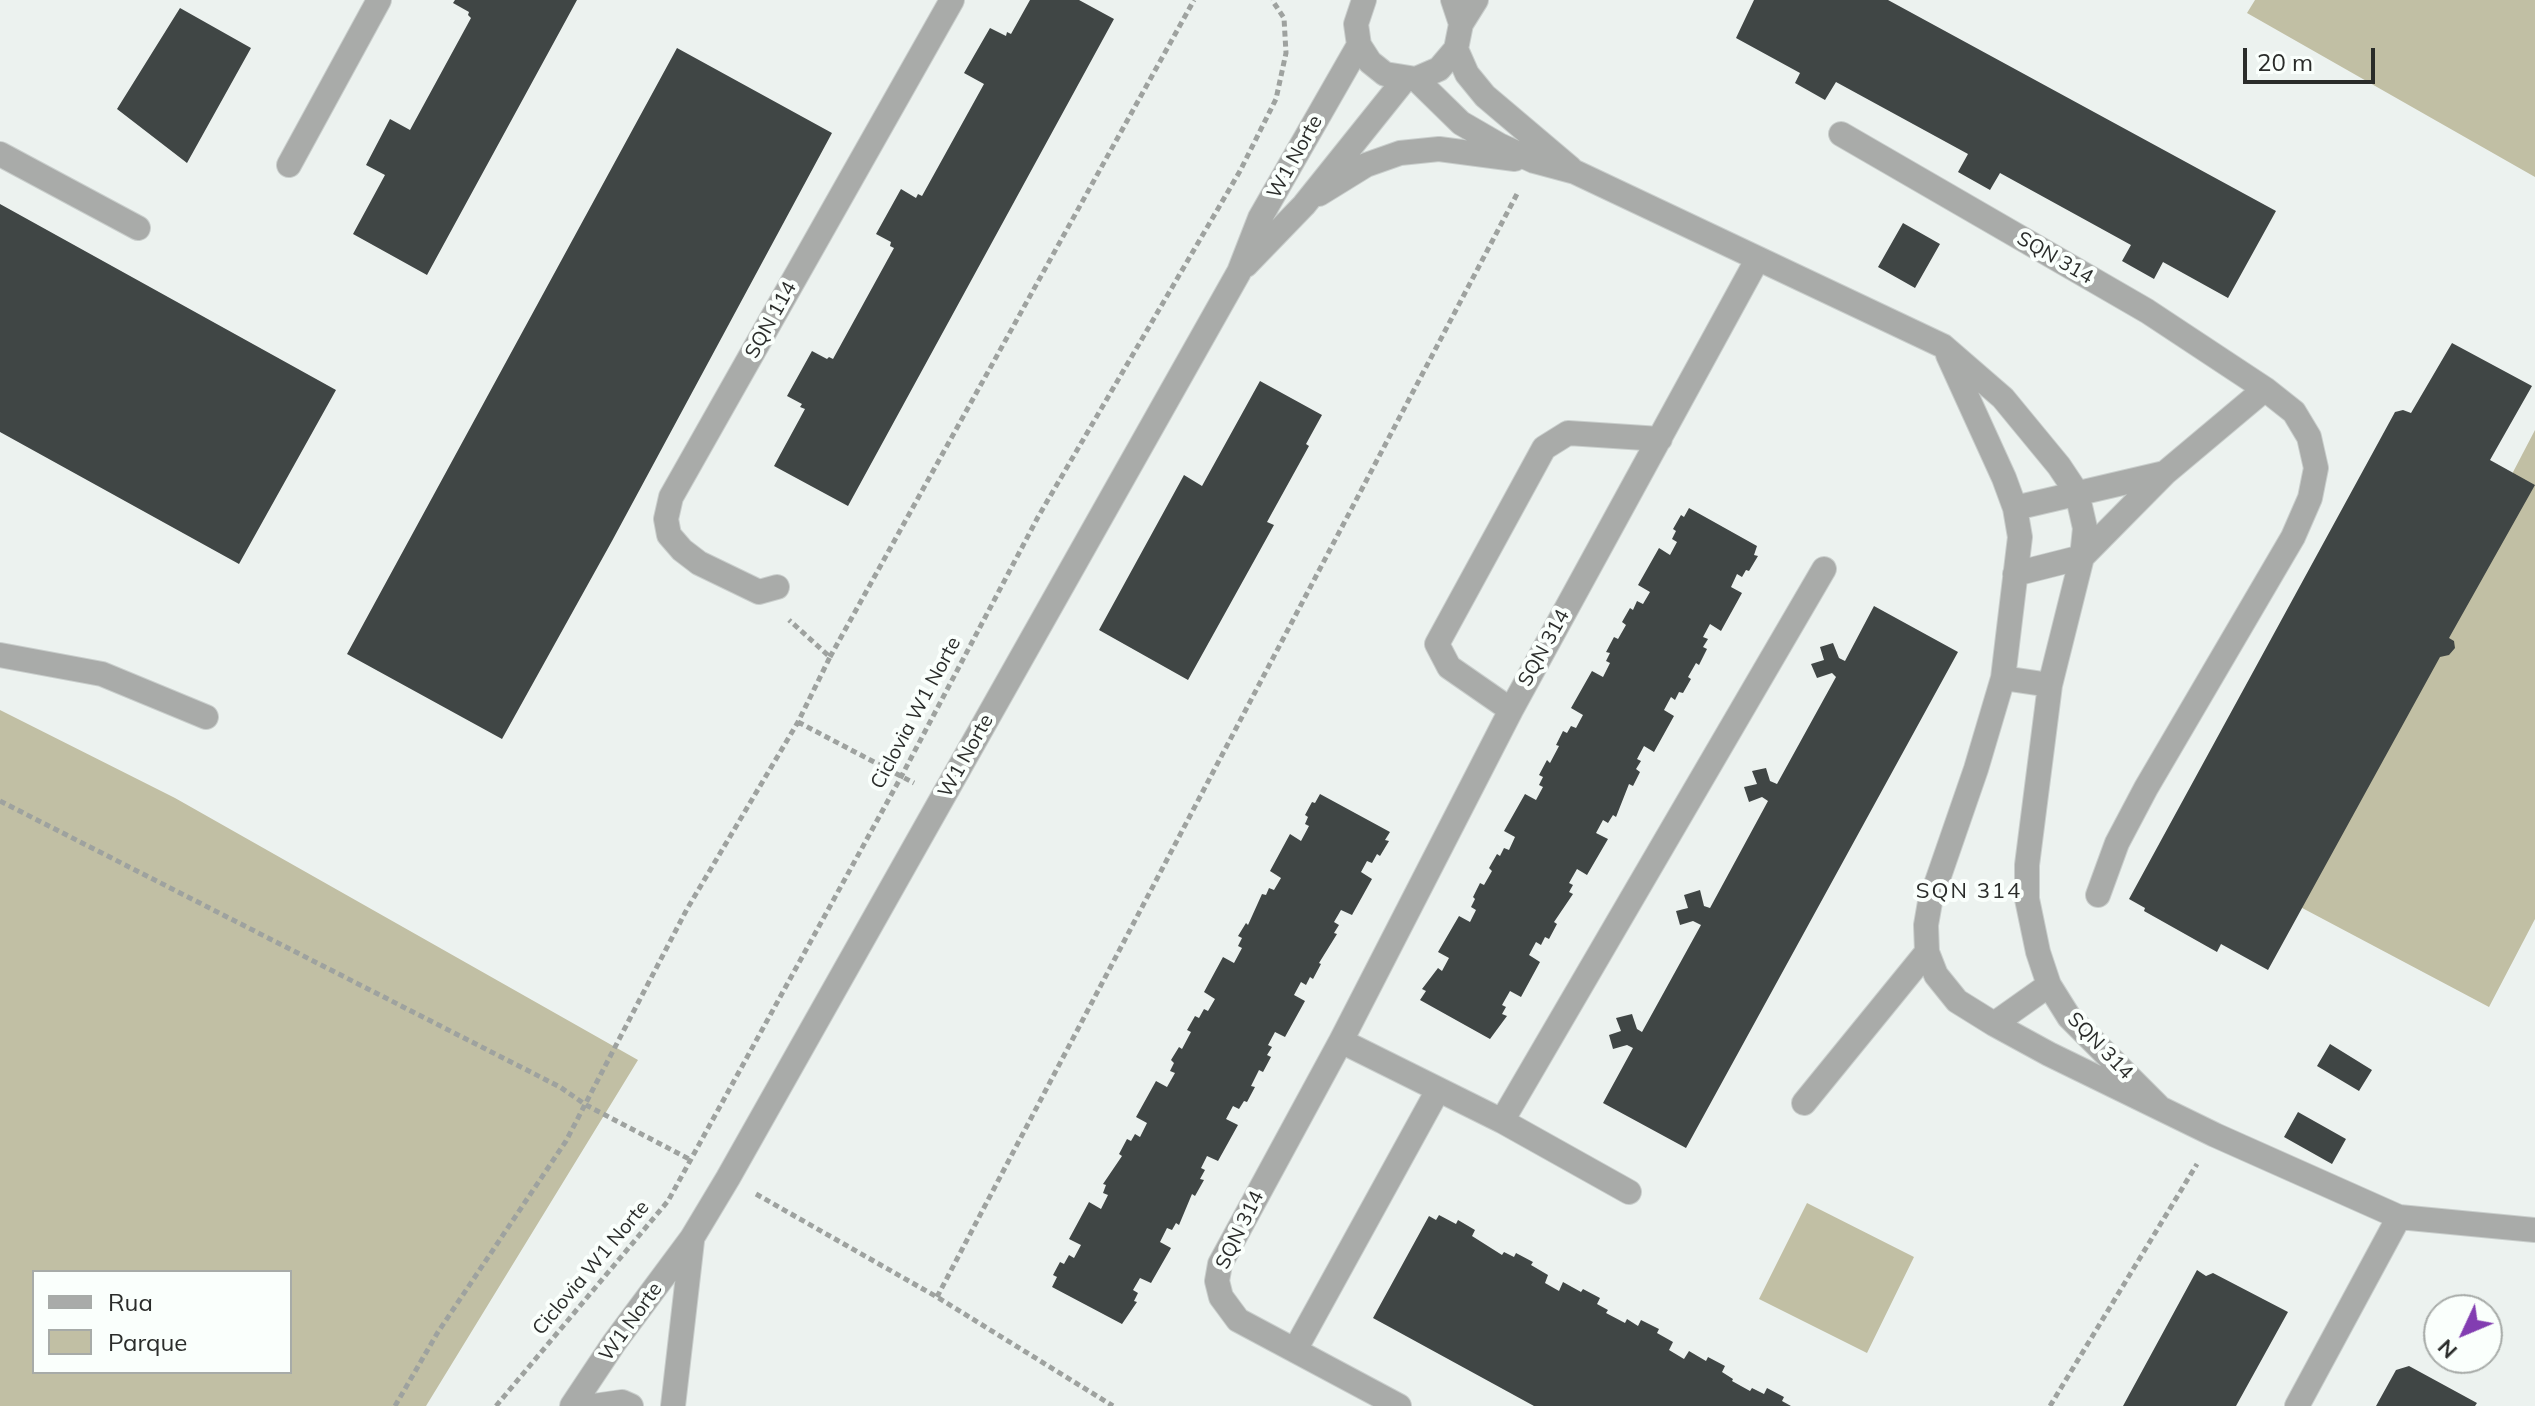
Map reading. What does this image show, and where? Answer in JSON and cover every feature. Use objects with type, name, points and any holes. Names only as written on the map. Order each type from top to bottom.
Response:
[{"type":"street","points":[[289,165],[379,0]]},
{"type":"street","name":"SQN 114","points":[[768,590],[699,563],[682,550],[669,535],[666,519],[671,497],[952,0]]},
{"type":"street","points":[[1339,0],[1357,35]]},
{"type":"street","name":"W1 Norte","points":[[572,1406],[614,1343],[692,1238],[943,798],[1239,272],[1260,218],[1357,35],[1364,0]]},
{"type":"street","points":[[1453,0],[1461,24]]},
{"type":"street","points":[[1456,49],[1461,24],[1476,0]]},
{"type":"street","name":"SQN 314","points":[[1357,35],[1370,62],[1385,74],[1410,79],[1461,123],[1534,161],[1575,172],[1943,346],[2003,398],[2036,436],[2077,493],[2085,528],[2082,557],[2050,685],[2027,865],[2027,899],[2038,952],[2049,985],[2069,1017],[2158,1106]]},
{"type":"street","name":"W1 Norte","points":[[1239,272],[1304,205],[1410,79],[1439,69],[1456,49]]},
{"type":"street","name":"SQN 314","points":[[1456,49],[1467,74],[1485,96],[1575,172]]},
{"type":"street","name":"SQN 314","points":[[1841,134],[2147,311],[2265,389],[2294,412],[2309,437],[2316,468],[2310,498],[2293,537],[2117,843],[2098,895]]},
{"type":"street","points":[[1304,205],[1366,165],[1400,153],[1439,149],[1534,161]]},
{"type":"street","points":[[0,154],[138,228]]},
{"type":"street","name":"SQN 314","points":[[1399,1406],[1238,1320],[1221,1297],[1217,1281],[1226,1250],[1341,1041],[1511,710],[1757,260]]},
{"type":"street","name":"SQN 314","points":[[1943,346],[1984,431],[2015,508],[2020,537],[2003,678],[1976,769],[1930,902],[1926,925],[1927,952],[1936,975],[1957,1001],[2049,1054],[2215,1135],[2399,1217],[2535,1230]]},
{"type":"street","points":[[2015,574],[2082,557],[2165,473],[2265,389]]},
{"type":"street","points":[[1511,710],[1449,667],[1437,644],[1544,448],[1568,433],[1660,439]]},
{"type":"street","points":[[2015,508],[2165,473]]},
{"type":"street","points":[[1502,1121],[1824,569]]},
{"type":"street","points":[[0,655],[102,674],[206,717]]},
{"type":"street","points":[[2003,678],[2050,685]]},
{"type":"street","points":[[1804,1103],[1927,952]]},
{"type":"street","points":[[1994,1024],[2049,985]]},
{"type":"street","points":[[1341,1041],[1502,1121],[1629,1192]]},
{"type":"street","points":[[1295,1350],[1438,1090]]},
{"type":"street","points":[[2297,1406],[2399,1217]]},
{"type":"street","name":"W1 Norte","points":[[673,1406],[692,1238]]},
{"type":"street","points":[[594,1406],[622,1402],[631,1406]]},
{"type":"path","points":[[395,1406],[438,1332],[566,1141],[687,909],[798,722],[830,657],[1194,0]]},
{"type":"path","name":"Ciclovia W1 Norte","points":[[496,1406],[668,1201],[901,777],[1038,517],[1240,171],[1276,99],[1286,53],[1284,18],[1272,0]]},
{"type":"path","points":[[937,1297],[1534,161]]},
{"type":"path","points":[[768,590],[830,657]]},
{"type":"path","points":[[798,722],[943,798]]},
{"type":"path","points":[[0,801],[560,1087],[586,1105],[728,1178],[937,1297],[1113,1406]]},
{"type":"path","points":[[2050,1406],[2215,1135]]},
{"type":"green space","points":[[2255,0],[2535,0],[2535,177],[2247,13]]},
{"type":"green space","points":[[2535,430],[2535,919],[2489,1007],[2289,901]]},
{"type":"green space","points":[[0,710],[175,798],[638,1060],[426,1406],[0,1406]]},
{"type":"green space","points":[[1807,1203],[1914,1257],[1867,1353],[1759,1299]]},
{"type":"building","points":[[455,0],[577,0],[427,275],[353,234],[385,175],[366,165],[390,119],[410,130],[471,18],[469,12],[453,3]]},
{"type":"building","points":[[1030,0],[1079,0],[1114,19],[848,506],[774,466],[805,409],[787,396],[812,351],[833,359],[894,248],[890,246],[891,242],[876,234],[901,189],[916,198],[918,194],[922,196],[984,84],[964,73],[990,28],[1006,36],[1007,32],[1011,34]]},
{"type":"building","points":[[1754,0],[1888,0],[2276,211],[2228,298],[2163,262],[2154,279],[2122,261],[2131,245],[2000,173],[1990,190],[1958,172],[1968,154],[1836,82],[1825,100],[1795,83],[1800,73],[1736,38]]},
{"type":"building","points":[[180,8],[251,48],[187,163],[117,109]]},
{"type":"building","points":[[677,48],[832,133],[502,739],[347,654]]},
{"type":"building","points":[[0,204],[336,390],[239,564],[0,432]]},
{"type":"building","points":[[1903,223],[1940,244],[1915,288],[1878,267]]},
{"type":"building","points":[[2452,343],[2532,386],[2490,460],[2535,485],[2449,638],[2454,641],[2455,648],[2449,655],[2440,657],[2268,970],[2221,944],[2217,952],[2144,911],[2145,908],[2129,899],[2395,412],[2403,410],[2411,413]]},
{"type":"building","points":[[1260,381],[1322,415],[1306,444],[1309,446],[1267,522],[1274,525],[1188,680],[1099,630],[1184,475],[1202,486]]},
{"type":"building","points":[[1689,508],[1757,546],[1754,555],[1758,556],[1742,577],[1737,574],[1731,587],[1742,593],[1721,631],[1710,624],[1703,637],[1708,639],[1703,647],[1707,649],[1699,665],[1696,663],[1683,693],[1679,692],[1675,700],[1671,697],[1664,710],[1674,716],[1654,752],[1644,746],[1637,759],[1641,761],[1636,769],[1640,772],[1633,786],[1629,784],[1616,817],[1613,815],[1608,823],[1603,820],[1596,833],[1608,839],[1587,875],[1577,869],[1569,883],[1573,885],[1569,892],[1573,894],[1554,922],[1557,924],[1549,939],[1545,937],[1541,945],[1536,942],[1529,955],[1540,962],[1521,997],[1510,991],[1502,1005],[1506,1007],[1502,1014],[1507,1016],[1490,1039],[1420,1000],[1426,991],[1422,989],[1438,968],[1442,971],[1449,958],[1438,952],[1459,916],[1470,922],[1476,910],[1471,907],[1473,897],[1480,883],[1484,885],[1497,854],[1500,856],[1504,848],[1509,850],[1515,837],[1504,831],[1525,794],[1536,800],[1543,787],[1539,785],[1543,777],[1539,775],[1547,760],[1550,763],[1563,731],[1567,733],[1571,726],[1576,728],[1583,715],[1571,708],[1592,671],[1603,677],[1610,663],[1606,661],[1610,653],[1606,652],[1614,637],[1618,639],[1626,625],[1622,622],[1630,608],[1633,610],[1637,601],[1643,604],[1650,592],[1638,585],[1659,548],[1670,555],[1677,542],[1672,539],[1676,531],[1673,529]]},
{"type":"building","points":[[1874,606],[1958,652],[1686,1148],[1603,1103],[1633,1048],[1627,1045],[1613,1049],[1609,1035],[1621,1031],[1616,1018],[1632,1014],[1637,1029],[1642,1032],[1701,925],[1693,921],[1680,925],[1676,911],[1688,908],[1684,895],[1700,890],[1704,906],[1710,908],[1768,801],[1762,797],[1749,802],[1744,787],[1757,784],[1752,771],[1766,768],[1770,781],[1777,784],[1836,677],[1832,673],[1817,678],[1811,664],[1824,660],[1820,647],[1833,643],[1839,658],[1845,661]]},
{"type":"building","points":[[1320,794],[1390,832],[1385,840],[1389,841],[1380,856],[1377,854],[1372,863],[1367,861],[1361,872],[1372,879],[1352,915],[1341,910],[1334,922],[1339,925],[1334,933],[1337,934],[1313,979],[1310,977],[1306,985],[1301,982],[1294,995],[1305,1001],[1285,1037],[1275,1032],[1268,1045],[1272,1047],[1267,1055],[1271,1057],[1263,1072],[1259,1070],[1247,1102],[1244,1101],[1239,1109],[1233,1106],[1226,1119],[1238,1125],[1218,1161],[1207,1156],[1201,1168],[1205,1170],[1200,1179],[1204,1180],[1195,1196],[1192,1194],[1179,1225],[1176,1223],[1172,1230],[1167,1228],[1160,1242],[1171,1248],[1151,1283],[1140,1278],[1133,1290],[1138,1293],[1134,1301],[1137,1302],[1122,1324],[1052,1287],[1057,1277],[1053,1275],[1060,1262],[1064,1264],[1069,1255],[1074,1258],[1081,1245],[1069,1239],[1089,1202],[1101,1209],[1108,1195],[1103,1193],[1106,1185],[1103,1184],[1122,1156],[1119,1154],[1127,1139],[1131,1141],[1135,1134],[1140,1137],[1147,1123],[1136,1117],[1156,1081],[1167,1087],[1175,1073],[1170,1071],[1174,1063],[1171,1060],[1179,1047],[1182,1049],[1191,1032],[1187,1030],[1195,1016],[1199,1018],[1204,1009],[1208,1011],[1215,999],[1204,992],[1223,957],[1234,963],[1242,948],[1238,946],[1242,938],[1238,936],[1246,923],[1248,925],[1262,894],[1266,895],[1269,888],[1274,890],[1281,878],[1270,871],[1290,834],[1301,841],[1309,826],[1305,824],[1308,817],[1305,815]]},
{"type":"building","points":[[2330,1044],[2372,1070],[2359,1091],[2317,1066]]},
{"type":"building","points":[[2298,1112],[2346,1139],[2332,1164],[2284,1137]]},
{"type":"building","points":[[1439,1215],[1456,1224],[1458,1220],[1475,1230],[1472,1236],[1502,1255],[1504,1252],[1514,1257],[1516,1253],[1533,1262],[1531,1265],[1548,1275],[1545,1283],[1559,1291],[1563,1282],[1581,1292],[1583,1289],[1600,1298],[1597,1304],[1608,1310],[1606,1313],[1625,1323],[1627,1319],[1638,1326],[1641,1320],[1659,1329],[1657,1333],[1673,1342],[1669,1350],[1684,1359],[1689,1351],[1706,1361],[1708,1357],[1725,1366],[1722,1372],[1732,1381],[1750,1391],[1752,1388],[1764,1394],[1767,1388],[1784,1397],[1782,1401],[1791,1406],[1534,1406],[1373,1318],[1429,1216],[1436,1220]]},
{"type":"building","points":[[2197,1270],[2206,1276],[2213,1273],[2288,1312],[2236,1406],[2123,1406]]},
{"type":"building","points":[[2409,1366],[2477,1403],[2475,1406],[2376,1406],[2396,1370]]},
{"type":"district","name":"SQN 314","points":[[1969,891]]}]
